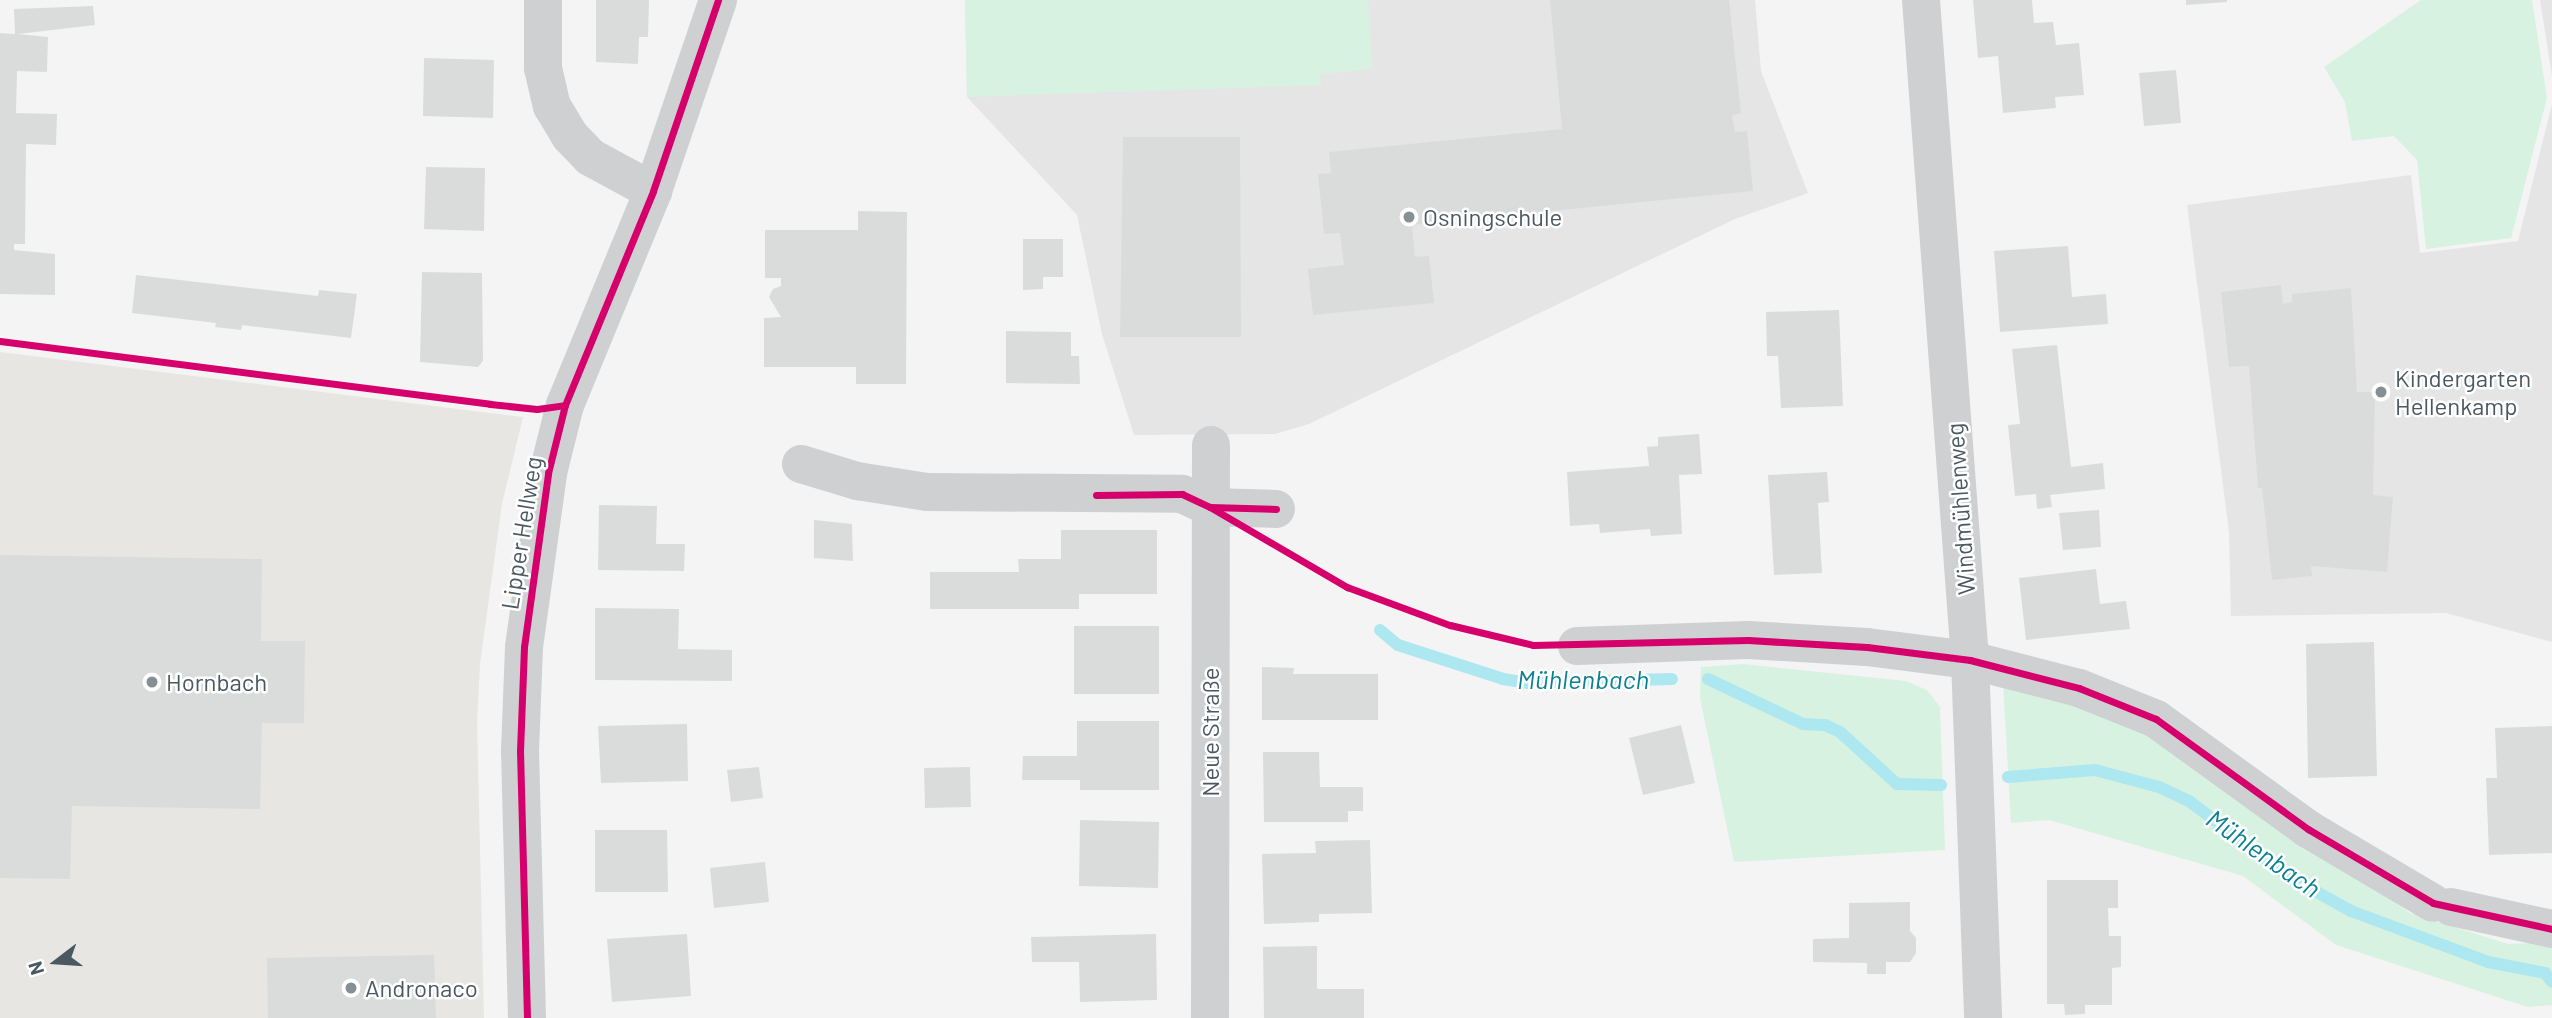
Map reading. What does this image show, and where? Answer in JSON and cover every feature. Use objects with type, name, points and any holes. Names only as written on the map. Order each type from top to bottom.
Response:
[{"type":"street","points":[[543,0],[543,68],[552,106],[570,136],[590,157],[653,191]]},
{"type":"street","name":"Lipper Hellweg","points":[[527,1018],[520,751],[524,647],[537,539],[565,405],[653,191],[718,0]]},
{"type":"street","name":"Windmühlenweg","points":[[1921,0],[1970,660],[1983,1018]]},
{"type":"street","name":"Neue Straße","points":[[1210,1018],[1211,445]]},
{"type":"street","points":[[801,464],[891,488],[1182,494],[1210,507],[1276,509]]},
{"type":"street","points":[[1577,646],[1748,640],[1970,660],[2079,688],[2156,719],[2308,829],[2442,905],[2552,929]]},
{"type":"shaded area","name":"Osningschule","points":[[965,0],[1755,0],[1761,71],[1808,193],[1735,219],[1309,424],[1275,434],[1134,435],[1102,334],[1077,215],[967,97]]},
{"type":"shaded area","points":[[2540,0],[2552,0],[2552,76]]},
{"type":"shaded area","name":"Kindergarten Hellenkamp","points":[[2552,104],[2552,642],[2446,613],[2231,616],[2229,532],[2187,205],[2411,175],[2420,253],[2518,241]]},
{"type":"shaded area","points":[[0,352],[523,417],[502,504],[480,664],[477,721],[484,1018],[0,1018]]},
{"type":"green space","points":[[965,0],[1368,0],[1372,69],[1320,74],[1321,85],[967,97]]},
{"type":"green space","points":[[2421,0],[2532,0],[2547,98],[2511,238],[2426,249],[2417,160],[2394,136],[2352,141],[2345,102],[2324,67]]},
{"type":"green space","points":[[1743,664],[1906,681],[1927,690],[1940,707],[1945,850],[1734,862],[1700,698],[1701,667]]},
{"type":"green space","points":[[2003,683],[2157,732],[2410,913],[2508,944],[2552,942],[2552,1005],[2528,1007],[2336,945],[2243,876],[2049,820],[2011,823]]},
{"type":"building","points":[[596,0],[649,0],[648,37],[639,37],[638,64],[596,62]]},
{"type":"building","points":[[1550,0],[1729,0],[1741,113],[1732,115],[1735,132],[1747,131],[1753,191],[1412,225],[1415,257],[1429,256],[1434,303],[1313,315],[1308,269],[1344,265],[1340,233],[1324,234],[1318,174],[1331,173],[1329,152],[1562,129]]},
{"type":"building","points":[[1973,0],[2032,0],[2034,23],[2053,22],[2056,45],[2079,43],[2084,95],[2055,97],[2056,108],[2003,113],[1998,56],[1978,58]]},
{"type":"building","points":[[2186,0],[2227,0],[2227,2],[2186,5]]},
{"type":"building","points":[[93,6],[95,25],[18,34],[48,37],[47,72],[17,71],[16,113],[57,114],[56,145],[26,144],[25,244],[14,244],[14,250],[55,254],[55,295],[0,294],[0,33],[15,34],[14,9]]},
{"type":"building","points":[[424,58],[494,60],[493,118],[423,116]]},
{"type":"building","points":[[2176,70],[2181,123],[2144,126],[2139,73]]},
{"type":"building","points":[[1123,137],[1240,137],[1241,337],[1120,337]]},
{"type":"building","points":[[426,167],[485,168],[484,231],[424,229]]},
{"type":"building","points":[[858,211],[907,212],[906,384],[856,384],[856,367],[764,367],[764,318],[781,317],[769,297],[773,289],[781,286],[781,278],[765,278],[765,230],[858,230]]},
{"type":"building","points":[[1023,239],[1063,239],[1063,277],[1043,277],[1043,289],[1023,290]]},
{"type":"building","points":[[2068,246],[2072,297],[2106,294],[2108,324],[2000,332],[1994,251]]},
{"type":"building","points":[[422,272],[482,273],[483,361],[478,367],[420,362]]},
{"type":"building","points":[[136,275],[318,296],[319,290],[357,294],[351,338],[242,325],[241,330],[215,327],[216,323],[132,313]]},
{"type":"building","points":[[2281,285],[2283,304],[2292,302],[2292,294],[2351,288],[2357,392],[2375,392],[2373,495],[2393,497],[2387,572],[2311,566],[2312,576],[2272,580],[2262,488],[2258,488],[2249,366],[2229,367],[2221,292]]},
{"type":"building","points":[[1839,310],[1843,406],[1781,408],[1778,356],[1767,356],[1766,312]]},
{"type":"building","points":[[1006,331],[1071,332],[1071,356],[1079,356],[1080,384],[1006,383]]},
{"type":"building","points":[[2057,345],[2071,467],[2103,463],[2105,489],[2050,495],[2052,507],[2037,509],[2036,494],[2015,496],[2008,425],[2020,424],[2012,349]]},
{"type":"building","points":[[1699,434],[1702,474],[1679,475],[1682,534],[1651,536],[1650,529],[1600,533],[1599,524],[1570,526],[1567,472],[1649,466],[1647,447],[1658,446],[1658,437]]},
{"type":"building","points":[[1827,472],[1829,502],[1818,503],[1822,573],[1774,575],[1768,475]]},
{"type":"building","points":[[599,505],[657,506],[656,544],[685,544],[684,571],[598,570]]},
{"type":"building","points":[[2099,510],[2101,547],[2063,550],[2059,513]]},
{"type":"building","points":[[814,520],[852,524],[853,561],[814,558]]},
{"type":"building","points":[[1061,530],[1157,530],[1157,594],[1079,594],[1079,609],[930,609],[930,572],[1019,572],[1018,559],[1061,559]]},
{"type":"building","name":"Hornbach","points":[[0,555],[262,559],[261,641],[305,641],[304,723],[262,723],[260,809],[72,806],[70,879],[0,878]]},
{"type":"building","points":[[2096,569],[2100,604],[2126,601],[2130,629],[2026,640],[2019,578]]},
{"type":"building","points":[[595,608],[679,609],[678,649],[732,650],[732,681],[595,680]]},
{"type":"building","points":[[1074,626],[1159,626],[1159,694],[1074,694]]},
{"type":"building","points":[[2374,642],[2377,776],[2308,778],[2306,644]]},
{"type":"building","points":[[1262,667],[1294,668],[1293,674],[1378,674],[1378,720],[1262,720]]},
{"type":"building","points":[[1077,721],[1159,721],[1159,790],[1080,790],[1080,780],[1022,780],[1023,756],[1077,756]]},
{"type":"building","points":[[687,724],[688,781],[601,783],[598,726]]},
{"type":"building","points":[[1681,725],[1695,783],[1643,795],[1629,738]]},
{"type":"building","points":[[2552,726],[2552,853],[2489,855],[2486,778],[2497,778],[2495,728]]},
{"type":"building","points":[[1263,752],[1319,752],[1320,787],[1363,787],[1363,811],[1348,811],[1348,822],[1264,822]]},
{"type":"building","points":[[759,767],[763,798],[731,802],[727,770]]},
{"type":"building","points":[[970,767],[971,807],[925,808],[924,768]]},
{"type":"building","points":[[1080,820],[1159,822],[1158,888],[1079,886]]},
{"type":"building","points":[[595,830],[667,830],[668,892],[595,892]]},
{"type":"building","points":[[1370,840],[1372,913],[1319,914],[1319,922],[1264,924],[1262,854],[1316,853],[1315,841]]},
{"type":"building","points":[[765,862],[769,902],[714,908],[710,868]]},
{"type":"building","points":[[2047,880],[2118,880],[2118,908],[2108,908],[2109,936],[2121,936],[2121,967],[2112,968],[2112,1005],[2085,1005],[2085,1014],[2065,1015],[2064,1004],[2047,1004]]},
{"type":"building","points":[[1910,902],[1910,931],[1916,938],[1916,953],[1910,962],[1886,962],[1886,974],[1867,974],[1867,963],[1813,962],[1813,939],[1849,938],[1849,903]]},
{"type":"building","points":[[687,934],[691,996],[612,1002],[607,939]]},
{"type":"building","points":[[1156,934],[1157,1000],[1080,1002],[1079,962],[1032,962],[1031,937]]},
{"type":"building","points":[[1317,946],[1317,989],[1364,989],[1364,1018],[1264,1018],[1263,947]]},
{"type":"building","name":"Andronaco","points":[[434,955],[436,1018],[268,1018],[267,958]]},
{"type":"waterway","name":"Mühlenbach","points":[[1380,630],[1398,645],[1503,679],[1529,683],[1672,679]]},
{"type":"waterway","name":"Mühlenbach","points":[[1708,679],[1803,724],[1825,725],[1840,732],[1897,784],[1941,785]]},
{"type":"waterway","name":"Mühlenbach","points":[[2008,777],[2095,770],[2159,787],[2189,801],[2288,876],[2351,911],[2488,962],[2545,973],[2552,982]]},
{"type":"cycle path","points":[[527,1018],[520,751],[524,647],[548,473],[565,405],[653,191],[718,0]]},
{"type":"cycle path","points":[[0,341],[490,404],[537,409],[565,405]]},
{"type":"cycle path","points":[[1096,495],[1182,494],[1210,507],[1276,509]]},
{"type":"cycle path","points":[[1210,507],[1347,587],[1450,625],[1533,645],[1748,640],[1867,647],[1970,660],[2079,688],[2156,719],[2308,829],[2433,903],[2552,929]]},
{"type":"place","name":"Osningschule","points":[[1409,217]]},
{"type":"place","name":"Kindergarten Hellenkamp","points":[[2381,392]]},
{"type":"place","name":"Hornbach","points":[[152,682]]},
{"type":"place","name":"Andronaco","points":[[351,988]]}]
